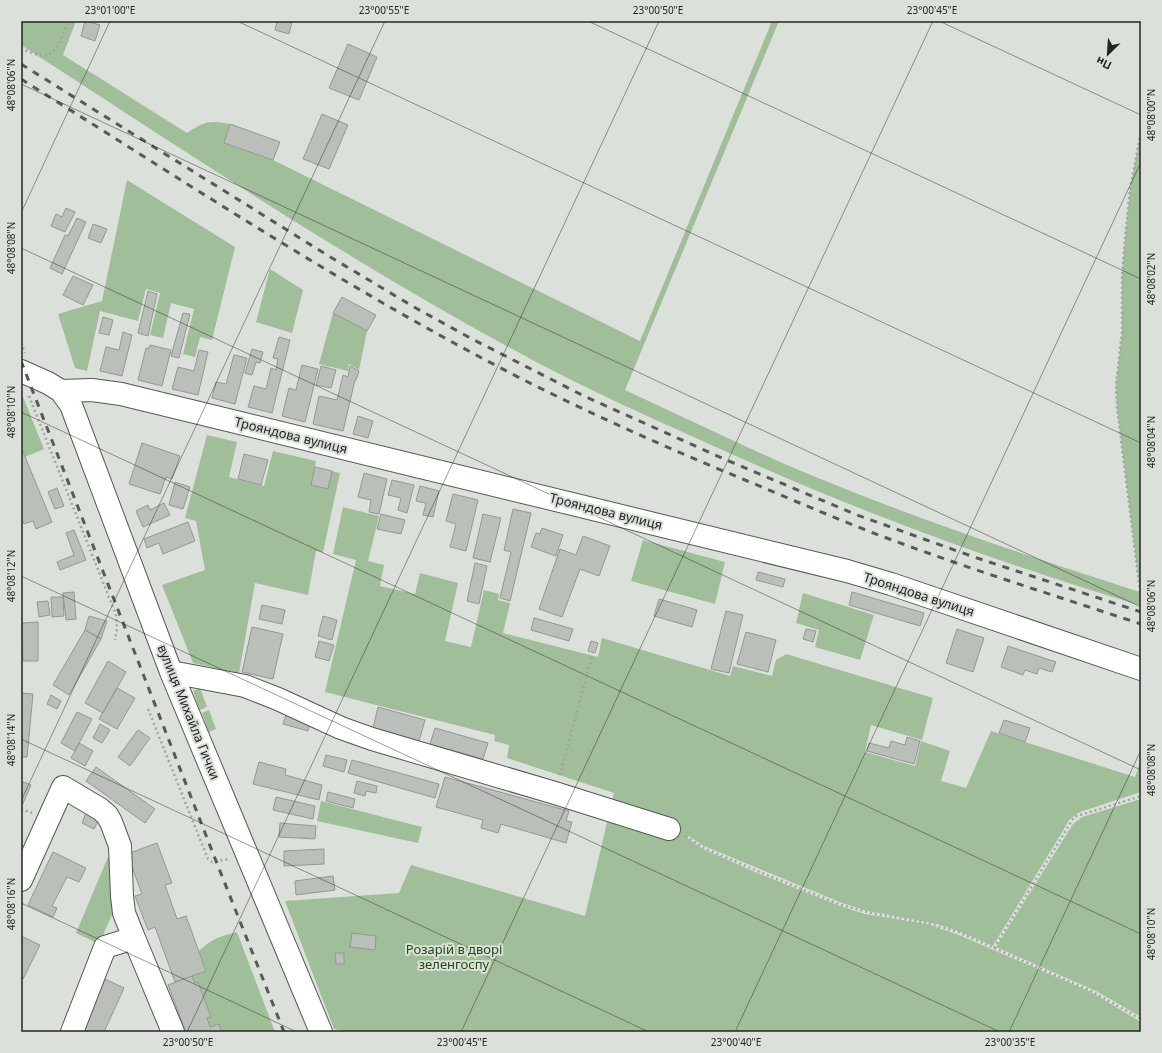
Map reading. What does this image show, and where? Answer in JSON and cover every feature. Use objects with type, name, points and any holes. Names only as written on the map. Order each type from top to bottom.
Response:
[{"type":"street","points":[[24,380],[48,383],[61,391]]},
{"type":"street","name":"Трояндова вулиця","points":[[61,391],[92,390],[121,394],[847,571],[891,584],[1141,669]]},
{"type":"street","name":"вулиця Михайла Гички","points":[[61,391],[71,405],[171,672],[321,1032]]},
{"type":"street","points":[[171,672],[244,686],[278,699],[341,728],[372,739],[555,793],[669,829]]},
{"type":"street","points":[[21,880],[63,787],[100,809],[107,815],[120,846],[124,913],[173,1032]]},
{"type":"street","points":[[72,1032],[105,947],[134,938]]},
{"type":"path","points":[[21,48],[40,56],[48,55],[54,52],[68,21]]},
{"type":"path","points":[[1140,592],[1117,408],[1116,384],[1122,332],[1122,276],[1125,238],[1130,189],[1141,131]]},
{"type":"path","points":[[24,380],[116,615],[117,628],[115,640]]},
{"type":"path","points":[[555,793],[592,656]]},
{"type":"path","points":[[148,709],[208,859],[212,862],[248,856]]},
{"type":"path","points":[[994,948],[1074,817],[1141,796]]},
{"type":"path","points":[[669,829],[687,836],[704,848],[841,905],[876,914],[942,927],[994,948],[1091,991],[1141,1019]]},
{"type":"green space","points":[[21,21],[76,21],[63,55],[187,133],[207,122],[230,124],[224,143],[273,160],[640,341],[772,21],[779,21],[625,390],[787,465],[830,483],[918,517],[1006,548],[1140,592],[1117,408],[1116,384],[1122,332],[1122,276],[1125,238],[1130,189],[1141,131],[1141,606],[972,550],[850,504],[763,468],[658,421],[597,393],[538,363],[471,327],[341,250],[212,169],[21,45]]},
{"type":"green space","points":[[127,180],[235,247],[212,340],[200,337],[195,357],[183,354],[194,309],[171,303],[163,338],[150,335],[160,293],[146,289],[138,321],[100,311],[87,371],[75,368],[58,314],[102,301]]},
{"type":"green space","points":[[270,269],[303,290],[292,333],[256,322]]},
{"type":"green space","points":[[333,313],[367,331],[359,370],[349,364],[348,371],[319,364]]},
{"type":"green space","points":[[23,397],[44,449],[25,457],[21,447],[21,398]]},
{"type":"green space","points":[[207,435],[237,442],[229,477],[264,486],[273,451],[316,461],[315,467],[340,473],[323,552],[316,551],[308,595],[255,583],[239,673],[193,663],[162,585],[205,570],[196,521],[185,518]]},
{"type":"green space","name":"Розарій в дворі зеленгоспу","points":[[343,507],[379,516],[368,561],[384,565],[380,586],[415,594],[420,573],[458,583],[445,641],[471,647],[484,590],[499,594],[498,600],[510,603],[503,633],[598,657],[602,638],[730,676],[733,666],[772,676],[776,660],[786,654],[933,698],[922,740],[871,725],[865,752],[915,766],[921,741],[950,751],[941,781],[966,788],[991,731],[1135,777],[1141,759],[1141,792],[1080,812],[1070,819],[993,946],[937,924],[868,911],[842,903],[704,846],[687,835],[686,837],[703,849],[755,872],[840,906],[865,914],[927,924],[959,935],[1091,992],[1141,1022],[1141,1032],[346,1032],[334,1029],[285,901],[399,893],[411,865],[585,916],[614,793],[507,758],[509,745],[494,741],[495,735],[325,692],[356,560],[333,554]]},
{"type":"green space","points":[[643,540],[725,562],[715,604],[631,581]]},
{"type":"green space","points":[[803,593],[874,615],[860,660],[815,647],[819,630],[796,623]]},
{"type":"green space","points":[[200,688],[207,707],[200,710],[193,691]]},
{"type":"green space","points":[[209,710],[216,729],[209,732],[202,713]]},
{"type":"green space","points":[[1141,799],[1141,1017],[1098,992],[996,947],[1073,824],[1082,817]]},
{"type":"green space","points":[[321,801],[422,827],[418,843],[317,821]]},
{"type":"green space","points":[[108,857],[113,858],[118,901],[99,944],[76,933]]},
{"type":"green space","points":[[237,932],[275,1032],[225,1032],[224,1030],[221,1031],[219,1024],[210,1027],[207,1018],[211,1017],[198,982],[195,983],[192,976],[206,971],[199,951],[216,938]]},
{"type":"building","points":[[85,21],[100,25],[95,41],[81,36]]},
{"type":"building","points":[[277,21],[292,21],[289,34],[275,30]]},
{"type":"building","points":[[348,44],[377,57],[359,100],[329,88]]},
{"type":"building","points":[[322,114],[348,125],[329,169],[303,159]]},
{"type":"building","points":[[230,124],[280,142],[273,160],[224,143]]},
{"type":"building","points":[[66,208],[75,212],[65,232],[51,226],[56,214],[62,217]]},
{"type":"building","points":[[77,218],[86,222],[62,274],[50,268],[65,235],[68,236]]},
{"type":"building","points":[[93,224],[107,229],[101,243],[88,238]]},
{"type":"building","points":[[73,276],[93,285],[83,305],[63,295]]},
{"type":"building","points":[[148,291],[157,294],[148,336],[138,333]]},
{"type":"building","points":[[342,297],[376,315],[367,331],[333,313]]},
{"type":"building","points":[[183,313],[190,314],[179,358],[171,356]]},
{"type":"building","points":[[103,317],[113,320],[109,335],[99,333]]},
{"type":"building","points":[[123,332],[132,335],[122,376],[100,371],[106,347],[119,350]]},
{"type":"building","points":[[279,337],[290,340],[272,413],[248,407],[254,386],[266,389],[271,368],[276,370],[278,359],[273,358]]},
{"type":"building","points":[[150,345],[171,350],[162,386],[138,380],[146,348],[148,349]]},
{"type":"building","points":[[252,349],[263,352],[260,363],[256,362],[252,375],[245,373]]},
{"type":"building","points":[[199,350],[208,352],[198,395],[172,389],[178,367],[194,371]]},
{"type":"building","points":[[234,355],[247,358],[235,404],[212,398],[216,382],[226,384]]},
{"type":"building","points":[[302,365],[318,369],[305,422],[282,416],[289,388],[296,390]]},
{"type":"building","points":[[321,366],[336,370],[331,388],[316,385]]},
{"type":"building","points":[[350,366],[359,371],[355,380],[343,431],[313,424],[319,396],[337,400],[343,375],[348,377]]},
{"type":"building","points":[[358,416],[373,421],[368,438],[353,434]]},
{"type":"building","points":[[142,443],[180,456],[172,479],[166,477],[160,494],[129,484]]},
{"type":"building","points":[[21,447],[52,522],[36,529],[33,521],[24,524],[21,518]]},
{"type":"building","points":[[244,454],[268,460],[261,485],[238,479]]},
{"type":"building","points":[[315,467],[332,471],[328,489],[311,485]]},
{"type":"building","points":[[364,473],[387,479],[379,514],[369,512],[371,500],[358,497]]},
{"type":"building","points":[[392,480],[414,485],[407,513],[398,510],[401,498],[388,495]]},
{"type":"building","points":[[175,482],[190,487],[183,509],[169,505]]},
{"type":"building","points":[[420,486],[439,491],[433,517],[423,515],[426,503],[416,501]]},
{"type":"building","points":[[57,488],[64,506],[55,509],[48,492]]},
{"type":"building","points":[[453,494],[478,500],[466,551],[450,547],[456,524],[446,521]]},
{"type":"building","points":[[164,503],[170,515],[143,527],[136,511],[148,505],[150,510]]},
{"type":"building","points":[[513,509],[531,513],[510,601],[500,598],[511,552],[504,550]]},
{"type":"building","points":[[381,514],[405,520],[401,534],[377,529]]},
{"type":"building","points":[[483,514],[501,518],[490,562],[473,558]]},
{"type":"building","points":[[188,522],[195,541],[163,554],[159,543],[147,548],[144,539]]},
{"type":"building","points":[[542,528],[563,535],[556,556],[531,547],[536,533],[540,534]]},
{"type":"building","points":[[74,530],[86,560],[60,570],[57,562],[74,555],[66,533]]},
{"type":"building","points":[[583,536],[610,546],[599,576],[580,569],[562,617],[539,609],[560,549],[576,555]]},
{"type":"building","points":[[475,563],[487,566],[479,604],[467,601]]},
{"type":"building","points":[[758,572],[785,579],[783,587],[756,580]]},
{"type":"building","points":[[74,592],[76,619],[66,620],[63,593]]},
{"type":"building","points":[[852,592],[924,613],[920,626],[849,605]]},
{"type":"building","points":[[51,597],[63,597],[64,616],[52,617]]},
{"type":"building","points":[[659,599],[697,610],[692,627],[654,616]]},
{"type":"building","points":[[48,601],[50,615],[39,617],[37,602]]},
{"type":"building","points":[[262,605],[285,610],[282,624],[259,619]]},
{"type":"building","points":[[726,611],[743,615],[729,673],[711,669]]},
{"type":"building","points":[[89,616],[107,621],[101,639],[85,630]]},
{"type":"building","points":[[323,616],[337,620],[332,640],[318,636]]},
{"type":"building","points":[[534,618],[573,629],[569,641],[531,630]]},
{"type":"building","points":[[38,622],[38,661],[23,661],[22,623]]},
{"type":"building","points":[[252,627],[283,634],[273,679],[242,672]]},
{"type":"building","points":[[806,629],[816,631],[813,642],[803,639]]},
{"type":"building","points":[[957,629],[984,638],[973,672],[946,663]]},
{"type":"building","points":[[85,630],[101,639],[69,695],[53,685]]},
{"type":"building","points":[[746,632],[776,640],[768,672],[737,664]]},
{"type":"building","points":[[319,641],[334,645],[329,661],[315,657]]},
{"type":"building","points":[[591,641],[598,643],[595,653],[588,651]]},
{"type":"building","points":[[1008,646],[1056,662],[1052,672],[1039,668],[1037,674],[1025,670],[1023,675],[1001,667]]},
{"type":"building","points":[[108,661],[126,672],[103,713],[85,703]]},
{"type":"building","points":[[117,688],[135,698],[117,729],[99,719]]},
{"type":"building","points":[[21,693],[33,694],[27,757],[21,757]]},
{"type":"building","points":[[51,695],[61,701],[57,709],[47,704]]},
{"type":"building","points":[[378,707],[425,720],[419,741],[373,728]]},
{"type":"building","points":[[77,712],[92,719],[75,751],[61,743]]},
{"type":"building","points":[[286,715],[310,722],[308,731],[283,724]]},
{"type":"building","points":[[1004,720],[1030,728],[1025,742],[999,733]]},
{"type":"building","points":[[100,724],[110,730],[102,743],[93,738]]},
{"type":"building","points":[[435,728],[488,743],[483,759],[430,744]]},
{"type":"building","points":[[138,730],[150,738],[130,766],[118,757]]},
{"type":"building","points":[[907,737],[920,741],[914,764],[867,751],[869,743],[889,748],[891,741],[905,745]]},
{"type":"building","points":[[79,743],[93,751],[85,766],[71,758]]},
{"type":"building","points":[[326,755],[347,760],[344,772],[323,766]]},
{"type":"building","points":[[352,760],[439,784],[435,798],[348,773]]},
{"type":"building","points":[[259,762],[286,769],[285,775],[322,785],[319,800],[253,784]]},
{"type":"building","points":[[96,767],[155,809],[145,823],[86,781]]},
{"type":"building","points":[[445,777],[569,811],[566,821],[572,822],[566,843],[501,824],[498,833],[481,828],[483,820],[436,807]]},
{"type":"building","points":[[21,781],[31,785],[21,808]]},
{"type":"building","points":[[357,781],[377,786],[376,793],[366,791],[365,796],[354,793]]},
{"type":"building","points":[[328,792],[355,799],[353,808],[326,801]]},
{"type":"building","points":[[276,797],[315,806],[313,819],[273,810]]},
{"type":"building","points":[[86,813],[99,819],[94,829],[82,823]]},
{"type":"building","points":[[280,823],[316,826],[315,839],[279,837]]},
{"type":"building","points":[[157,843],[172,883],[165,885],[177,919],[186,916],[206,971],[175,982],[155,927],[148,930],[135,896],[142,894],[127,854]]},
{"type":"building","points":[[324,849],[324,864],[284,866],[284,851]]},
{"type":"building","points":[[53,852],[86,868],[79,882],[67,877],[52,906],[57,908],[53,917],[28,905]]},
{"type":"building","points":[[333,876],[335,890],[296,895],[295,881]]},
{"type":"building","points":[[352,933],[376,936],[375,950],[350,947]]},
{"type":"building","points":[[21,936],[40,945],[23,979],[21,978]]},
{"type":"building","points":[[335,953],[344,953],[344,964],[336,964]]},
{"type":"building","points":[[192,976],[195,983],[198,982],[211,1017],[207,1018],[210,1027],[219,1024],[221,1031],[224,1030],[225,1032],[186,1032],[168,985]]},
{"type":"building","points":[[105,979],[124,988],[104,1032],[82,1032]]},
{"type":"railway","points":[[21,64],[327,255],[414,307],[474,340],[584,396],[724,459],[857,515],[974,557],[1141,612]]},
{"type":"railway","points":[[21,79],[268,235],[457,345],[549,393],[661,444],[863,529],[962,565],[1141,624]]},
{"type":"railway","points":[[21,361],[284,1032]]}]
